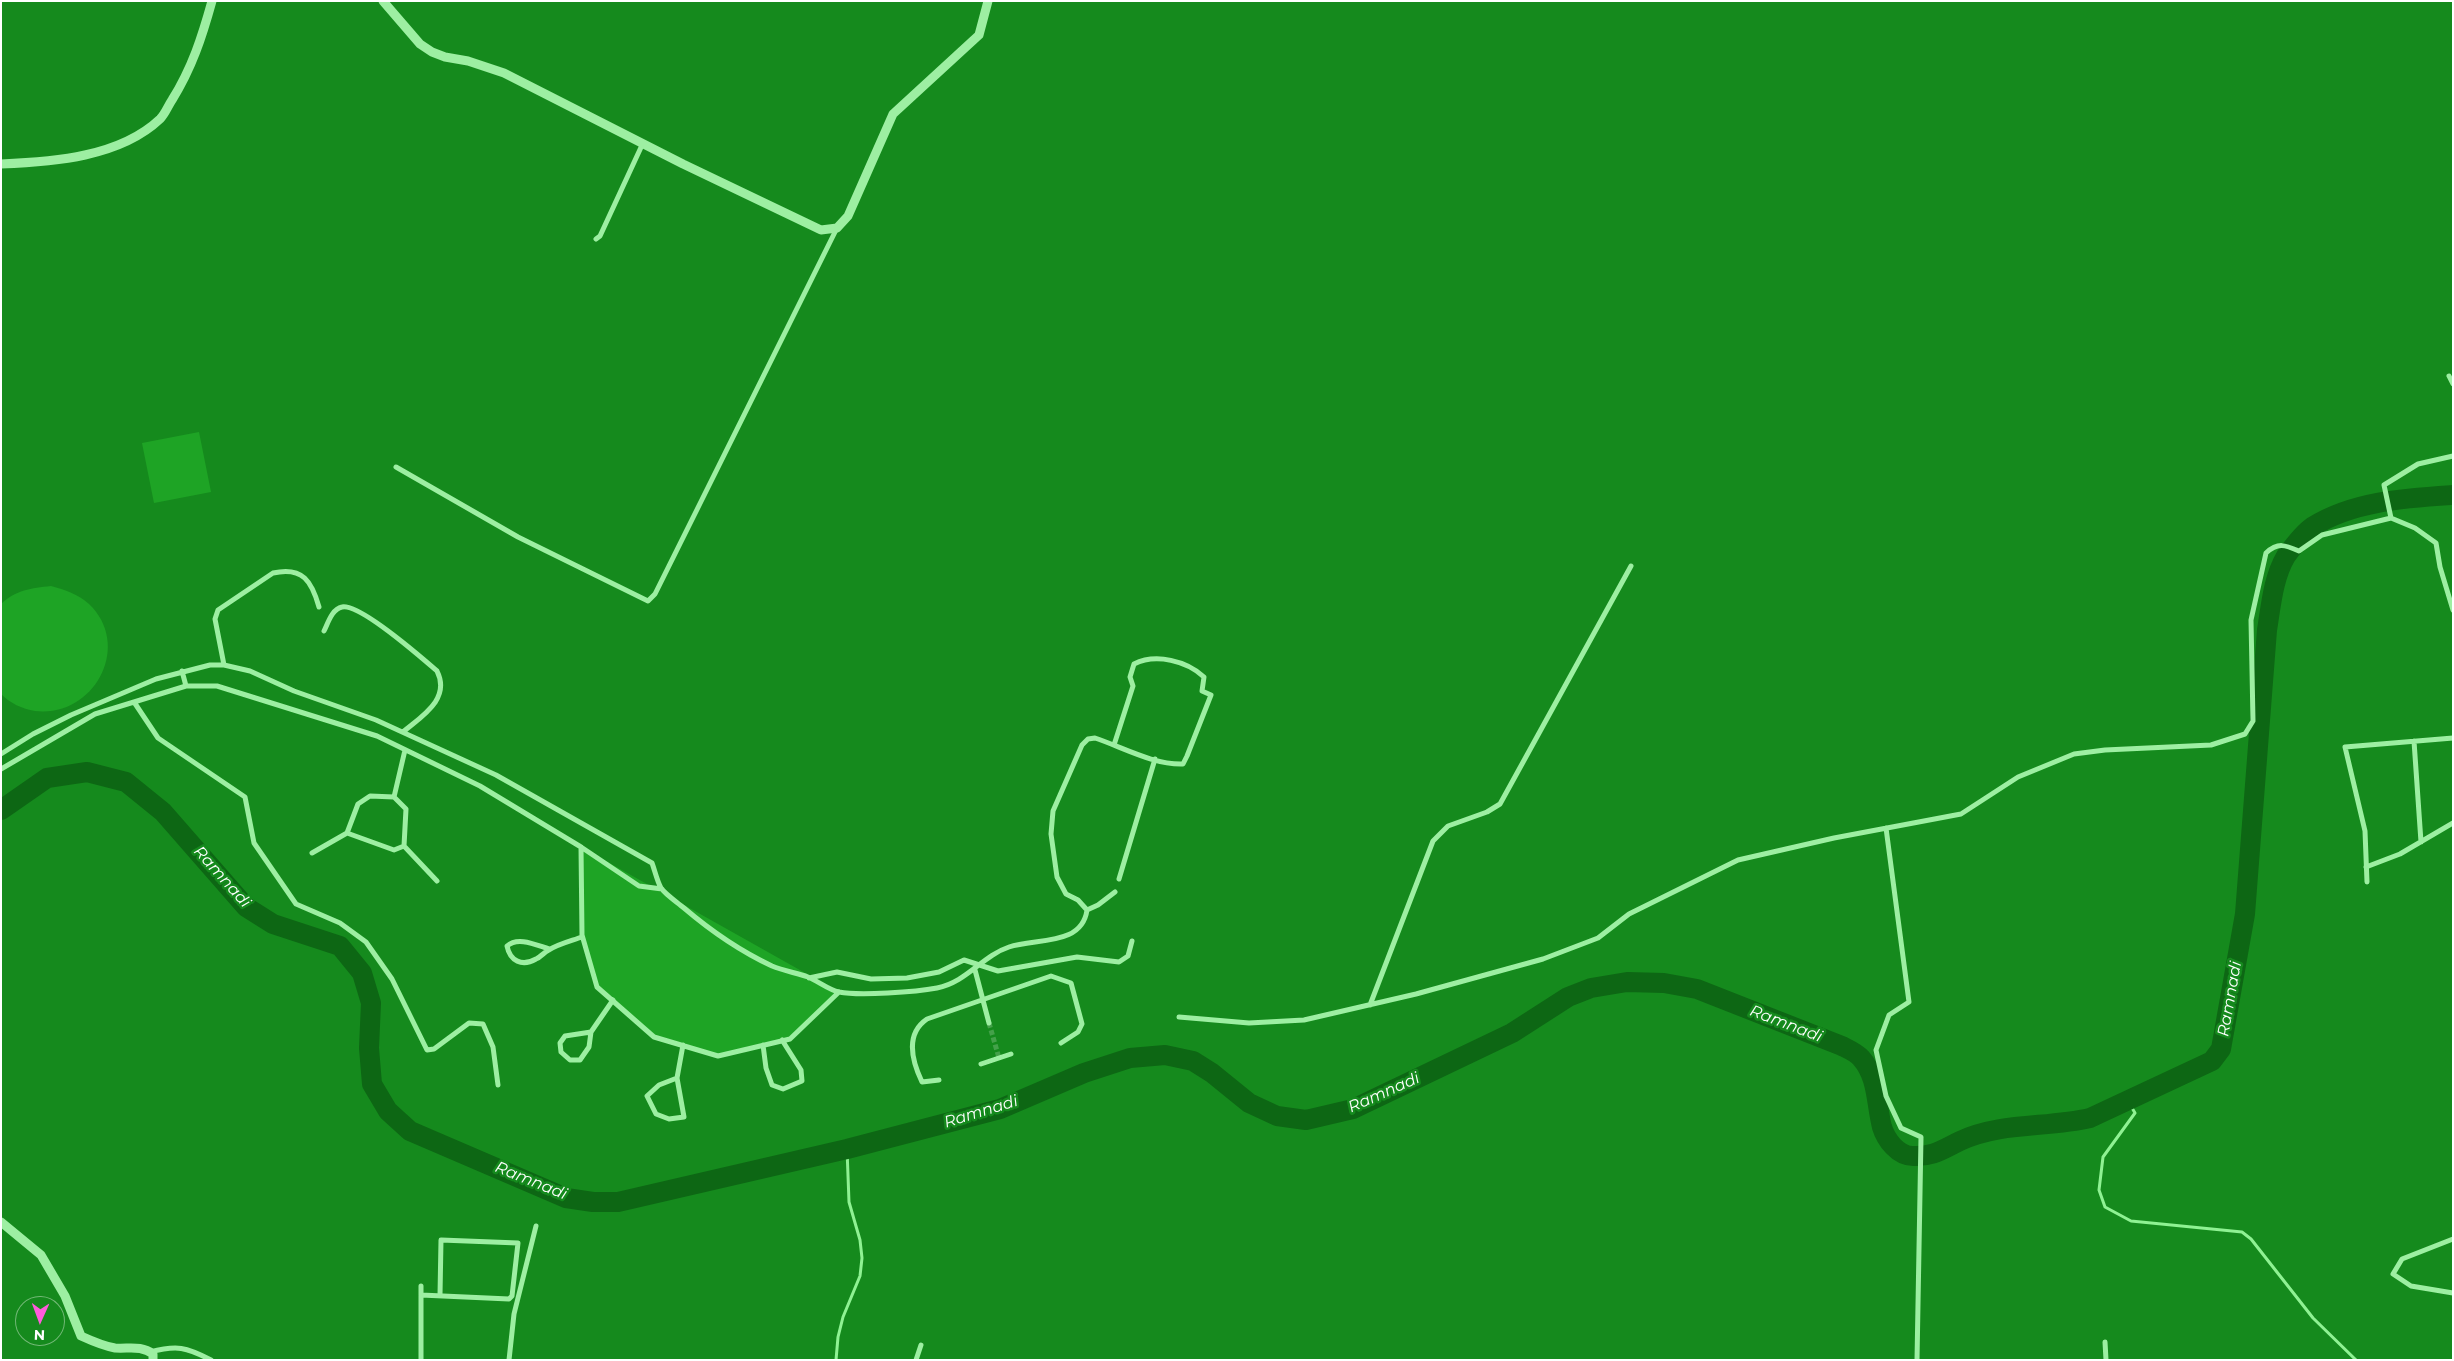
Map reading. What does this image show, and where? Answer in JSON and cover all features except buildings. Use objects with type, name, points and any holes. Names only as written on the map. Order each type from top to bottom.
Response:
[{"type":"street","points":[[1,164],[29,163],[110,148],[139,134],[161,118],[199,49],[212,1]]},
{"type":"street","points":[[384,1],[420,44],[432,52],[504,73],[738,192],[822,230],[837,228]]},
{"type":"street","points":[[396,467],[518,537],[648,601],[655,594],[837,228],[848,216],[893,114],[979,35],[988,1]]},
{"type":"street","points":[[596,239],[600,236],[643,143]]},
{"type":"street","points":[[2448,376],[2453,384]]},
{"type":"street","points":[[2391,518],[2384,485],[2418,464],[2453,456]]},
{"type":"street","points":[[1179,1017],[1272,1023],[1304,1020],[1370,1005],[1543,959],[1598,938],[1629,914],[1738,860],[1961,814],[2018,777],[2074,754],[2105,750],[2210,745],[2245,734],[2253,721],[2251,620],[2266,553],[2274,546],[2288,546],[2299,551],[2322,535],[2391,518],[2415,528],[2436,544],[2440,568],[2453,610]]},
{"type":"street","points":[[1370,1005],[1433,841],[1448,826],[1487,812],[1500,804],[1631,566]]},
{"type":"street","points":[[224,665],[215,619],[218,610],[273,573],[283,571],[309,580],[314,589],[319,607]]},
{"type":"street","points":[[324,631],[334,611],[342,606],[353,608],[367,616],[437,671],[442,680],[438,698],[403,732]]},
{"type":"street","points":[[1087,910],[1078,900],[1066,894],[1057,877],[1050,834],[1053,811],[1082,745],[1088,739],[1095,738],[1155,759],[1173,764],[1182,764],[1188,756],[1211,695],[1202,691],[1204,677],[1195,668],[1163,659],[1145,659],[1134,664],[1130,676],[1133,686],[1114,744]]},
{"type":"street","points":[[1,754],[33,734],[71,715],[156,678],[210,665],[224,665],[250,671],[294,691],[376,720],[496,775],[652,863],[662,889],[704,925],[733,946],[774,967],[809,978],[839,992],[892,992],[937,988],[956,982],[974,970],[988,956],[1008,948],[1038,940],[1062,938],[1077,932],[1085,921],[1087,910]]},
{"type":"street","points":[[182,671],[186,686]]},
{"type":"street","points":[[1,769],[94,714],[186,686],[217,686],[377,736],[480,786],[582,847],[639,886],[662,889]]},
{"type":"street","points":[[134,702],[158,738],[246,797],[254,843],[296,904],[340,922],[366,942],[392,979],[427,1050],[434,1049],[469,1023],[483,1024],[493,1047],[498,1085]]},
{"type":"street","points":[[2367,882],[2365,831],[2345,747],[2453,738]]},
{"type":"street","points":[[2414,741],[2421,842]]},
{"type":"street","points":[[394,797],[405,750]]},
{"type":"street","points":[[1119,879],[1155,759]]},
{"type":"street","points":[[312,853],[347,833],[358,804],[370,796],[394,797],[406,809],[404,846],[437,881]]},
{"type":"street","points":[[2366,867],[2400,854],[2453,823]]},
{"type":"street","points":[[1886,828],[1909,1002],[1889,1015],[1876,1050],[1886,1096],[1901,1128],[1921,1137],[1917,1360]]},
{"type":"street","points":[[347,833],[394,850],[404,846]]},
{"type":"street","points":[[582,847],[582,937],[597,987],[654,1037],[718,1056],[790,1039],[839,992]]},
{"type":"street","points":[[1087,910],[1098,905],[1115,892]]},
{"type":"street","points":[[549,949],[523,942],[511,942],[507,946],[509,956],[514,961],[525,962],[535,960],[549,949],[582,937]]},
{"type":"street","points":[[809,978],[837,972],[871,979],[908,978],[939,972],[964,960],[998,971],[1078,957],[1119,962],[1128,956],[1132,941]]},
{"type":"street","points":[[974,970],[989,1023]]},
{"type":"street","points":[[939,1080],[922,1082],[917,1071],[912,1050],[914,1034],[919,1025],[927,1019],[1051,976],[1070,983],[1082,1024],[1078,1032],[1061,1043]]},
{"type":"street","points":[[591,1032],[565,1036],[560,1043],[561,1052],[570,1060],[580,1060],[589,1047],[591,1032],[613,1000]]},
{"type":"street","points":[[763,1045],[766,1068],[772,1085],[783,1089],[802,1081],[801,1070],[782,1040]]},
{"type":"street","points":[[677,1078],[659,1085],[647,1096],[656,1114],[669,1119],[684,1117],[677,1078],[683,1045]]},
{"type":"street","points":[[981,1064],[1011,1054]]},
{"type":"street","points":[[2,1224],[41,1255],[64,1296],[81,1336],[95,1343],[114,1348],[144,1348],[152,1356],[170,1347],[189,1348],[211,1360]]},
{"type":"street","points":[[509,1360],[514,1314],[536,1226]]},
{"type":"street","points":[[2453,1238],[2402,1258],[2393,1274],[2411,1286],[2453,1293]]},
{"type":"street","points":[[421,1296],[440,1295],[509,1299],[512,1296],[518,1243],[441,1240],[440,1295]]},
{"type":"street","points":[[421,1286],[421,1360]]},
{"type":"street","points":[[2105,1342],[2106,1360]]},
{"type":"street","points":[[916,1360],[921,1345]]},
{"type":"green space","points":[[199,432],[211,492],[154,503],[142,443]]},
{"type":"green space","points":[[51,586],[76,595],[89,604],[102,621],[107,639],[107,658],[101,676],[90,691],[75,703],[56,710],[35,711],[16,705],[1,694],[1,604],[24,590]]},
{"type":"green space","points":[[581,847],[839,992],[790,1039],[718,1056],[654,1037],[597,987],[582,935]]},
{"type":"waterway","name":"Ramnadi","points":[[1,810],[47,778],[87,772],[126,782],[163,812],[246,907],[273,924],[340,946],[362,973],[371,1003],[369,1048],[372,1084],[388,1111],[410,1131],[566,1198],[593,1202],[618,1202],[847,1149],[1000,1109],[1084,1073],[1130,1058],[1165,1055],[1193,1061],[1212,1073],[1249,1103],[1277,1116],[1306,1120],[1353,1109],[1512,1033],[1568,997],[1591,988],[1627,982],[1664,983],[1697,989],[1852,1051],[1867,1065],[1871,1074],[1882,1127],[1886,1137],[1902,1153],[1920,1156],[1938,1152],[1960,1141],[1992,1131],[2090,1118],[2212,1061],[2221,1049],[2245,914],[2267,630],[2278,573],[2286,556],[2301,537],[2312,527],[2328,518],[2345,511],[2380,502],[2453,495]]},
{"type":"waterway","points":[[2128,1101],[2135,1113],[2103,1157],[2099,1190],[2105,1207],[2131,1221],[2242,1232],[2251,1239],[2313,1318],[2356,1360]]},
{"type":"waterway","points":[[836,1360],[838,1337],[843,1317],[860,1276],[862,1258],[860,1240],[849,1202],[847,1149]]},
{"type":"tunnel","points":[[989,1023],[999,1058]]}]
